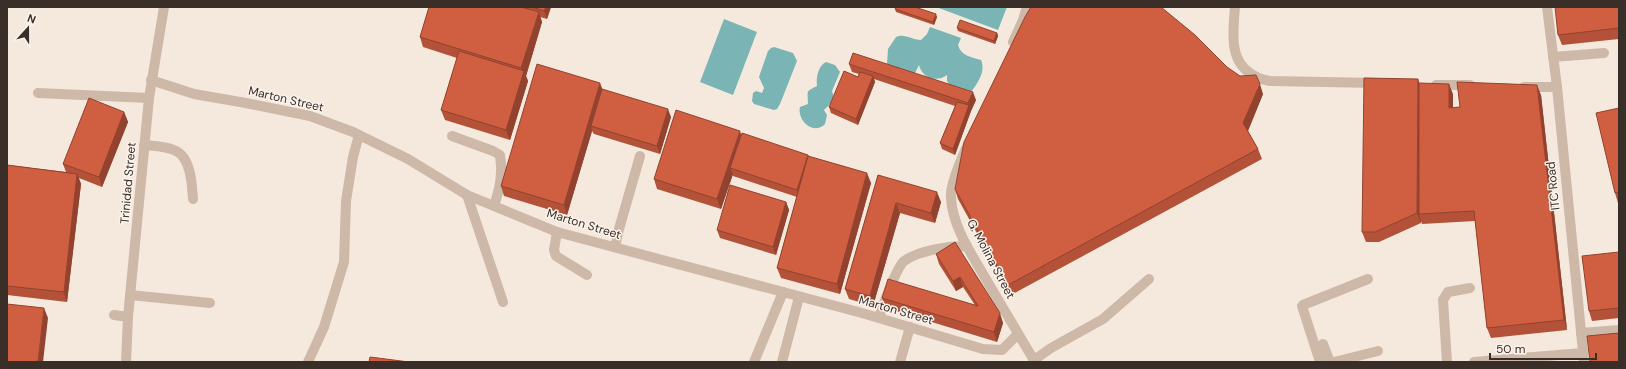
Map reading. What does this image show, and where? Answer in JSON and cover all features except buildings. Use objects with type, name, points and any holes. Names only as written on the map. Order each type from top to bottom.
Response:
[{"type":"street","name":"Trinidad Street","points":[[126,362],[128,317],[149,98],[164,7]]},
{"type":"street","points":[[1008,55],[1027,7]]},
{"type":"street","points":[[1235,7],[1232,40],[1235,53],[1244,69],[1255,77],[1270,81],[1391,84]]},
{"type":"street","name":"ITC Road","points":[[1547,7],[1557,87],[1583,358]]},
{"type":"street","points":[[1553,57],[1604,53]]},
{"type":"street","name":"Marton Street","points":[[151,80],[194,94],[310,116],[359,135],[408,159],[467,194],[557,232],[879,318],[983,349],[994,351],[1002,350],[1018,334]]},
{"type":"street","points":[[1422,84],[1478,86]]},
{"type":"street","points":[[1517,86],[1557,87]]},
{"type":"street","points":[[38,93],[149,98]]},
{"type":"street","points":[[308,362],[324,328],[344,262],[347,215],[346,201],[359,135]]},
{"type":"street","points":[[452,136],[500,155],[502,169],[494,206]]},
{"type":"street","name":"G. Molina Street","points":[[971,136],[957,169],[950,196],[954,216],[967,246],[1035,361]]},
{"type":"street","points":[[144,145],[176,151],[183,157],[191,176],[193,199]]},
{"type":"street","points":[[615,247],[640,156]]},
{"type":"street","points":[[467,194],[503,302]]},
{"type":"street","points":[[557,232],[554,250],[556,256],[588,275]]},
{"type":"street","points":[[879,318],[883,301],[903,262],[926,251],[954,246],[967,246]]},
{"type":"street","points":[[1320,362],[1302,306],[1368,278]]},
{"type":"street","points":[[1035,361],[1051,348],[1103,318],[1149,279]]},
{"type":"street","points":[[1447,362],[1443,300],[1448,292],[1470,288]]},
{"type":"street","points":[[754,362],[783,292]]},
{"type":"street","points":[[130,295],[210,303]]},
{"type":"street","points":[[782,362],[799,297]]},
{"type":"street","points":[[114,315],[128,317]]},
{"type":"street","points":[[900,362],[910,327]]},
{"type":"street","points":[[1581,333],[1619,330]]},
{"type":"street","points":[[1323,344],[1330,362]]},
{"type":"street","points":[[1334,362],[1378,351]]},
{"type":"street","points":[[1474,362],[1583,358]]},
{"type":"water","points":[[936,7],[1007,7],[998,30]]},
{"type":"water","points":[[724,19],[757,32],[733,95],[700,82]]},
{"type":"water","points":[[930,27],[961,38],[958,45],[961,52],[967,56],[981,60],[983,68],[982,73],[979,81],[971,92],[950,86],[947,81],[947,75],[938,79],[926,76],[919,65],[915,73],[909,74],[887,64],[888,49],[896,37],[905,36],[921,40],[927,34]]},
{"type":"water","points":[[774,47],[793,53],[797,61],[780,104],[777,109],[774,110],[754,104],[752,101],[753,93],[756,91],[762,93],[764,88],[759,77],[768,51]]},
{"type":"water","points":[[826,62],[835,65],[840,72],[832,91],[833,100],[824,110],[827,115],[825,124],[816,128],[807,125],[803,121],[800,107],[808,104],[808,92],[817,86],[818,72],[821,66]]}]
